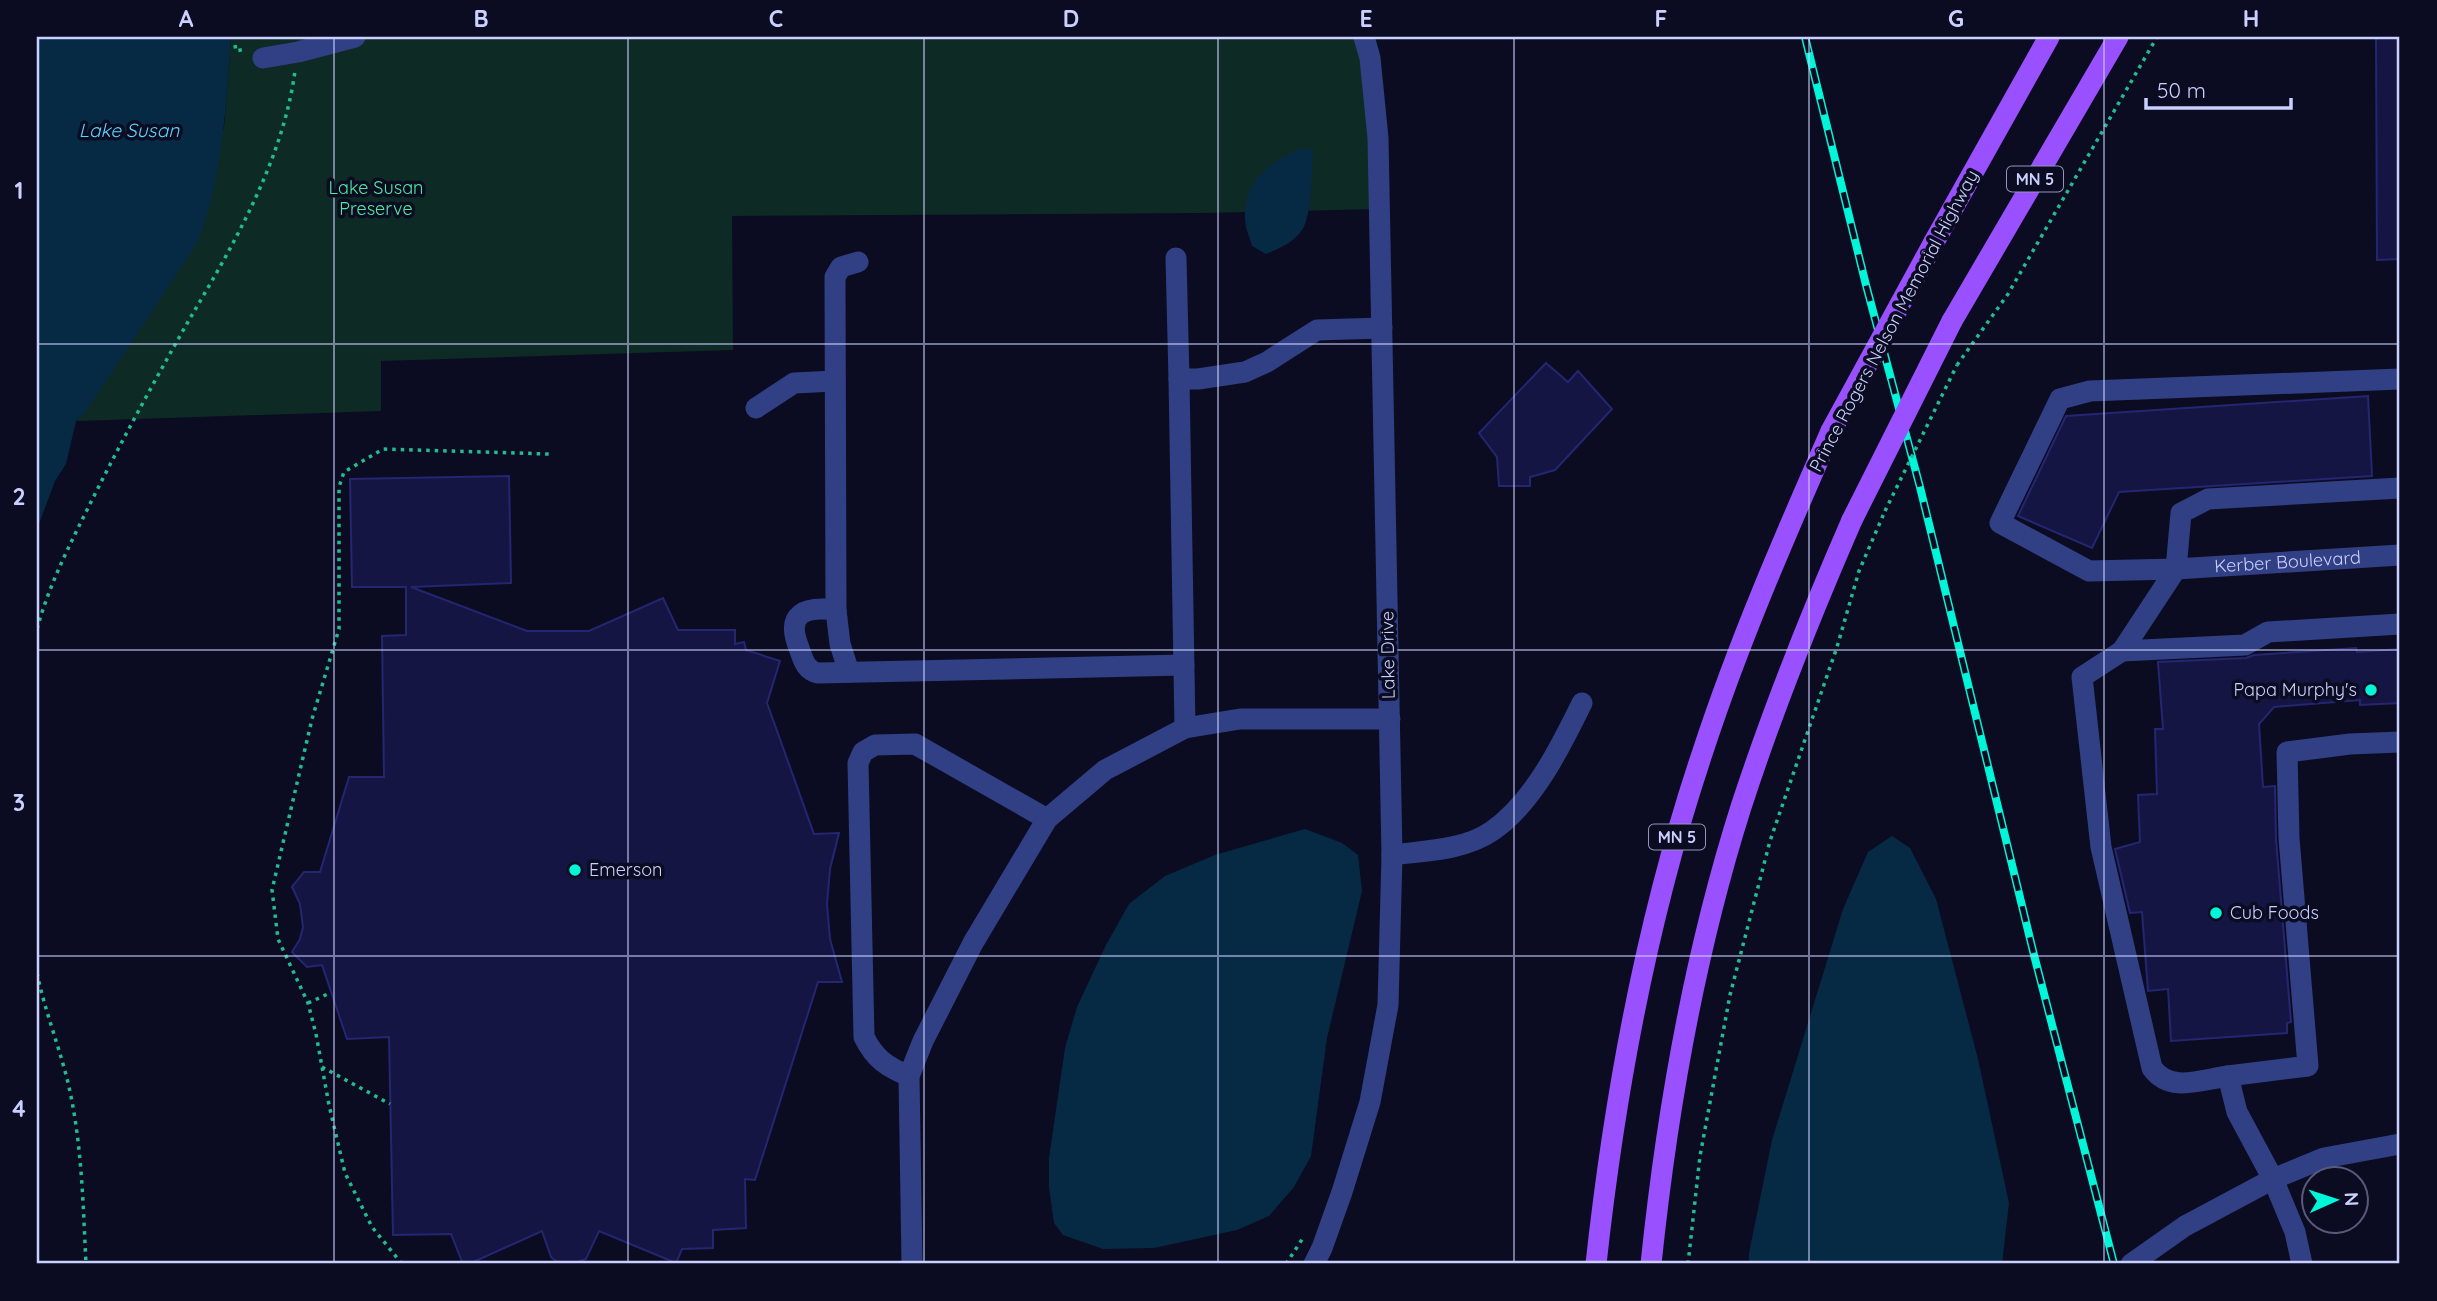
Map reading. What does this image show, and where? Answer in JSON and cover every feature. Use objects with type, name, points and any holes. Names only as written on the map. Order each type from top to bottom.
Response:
[{"type":"main road","name":"Prince Rogers Nelson Memorial Highway","points":[[1596,1264],[1605,1187],[1631,1028],[1666,874],[1699,763],[1735,660],[1831,430],[2049,37]]},
{"type":"main road","name":"MN 5","points":[[1651,1264],[1672,1106],[1689,1011],[1726,860],[1781,693],[1852,520],[1952,321],[2118,37]]},
{"type":"street","points":[[263,58],[355,37]]},
{"type":"street","name":"Lake Drive","points":[[1314,1264],[1342,1192],[1370,1102],[1388,1005],[1392,855],[1378,138],[1370,58],[1364,37]]},
{"type":"street","points":[[1177,258],[1185,728]]},
{"type":"street","points":[[849,672],[840,644],[836,610],[835,277],[841,267],[858,262]]},
{"type":"street","points":[[1179,379],[1245,372],[1267,362],[1317,330],[1382,327]]},
{"type":"street","name":"Kerber Boulevard","points":[[2400,379],[2090,391],[2060,399],[2000,523],[2090,571],[2176,569],[2400,555]]},
{"type":"street","points":[[756,408],[794,383],[835,381]]},
{"type":"street","points":[[2400,488],[2208,499],[2181,513],[2176,569],[2122,651],[2082,677],[2101,847],[2152,1068],[2160,1079],[2172,1084],[2308,1066],[2289,838],[2287,752],[2350,744],[2400,742]]},
{"type":"street","points":[[836,610],[813,609],[802,613],[793,625],[793,633],[806,666],[811,671],[1184,666]]},
{"type":"street","points":[[2122,651],[2245,645],[2269,632],[2400,624]]},
{"type":"street","points":[[1392,855],[1429,851],[1467,842],[1492,831],[1520,804],[1560,749],[1582,702]]},
{"type":"street","points":[[912,1264],[909,1076],[923,1041],[973,943],[1047,819],[1105,770],[1185,728],[1240,719],[1390,719]]},
{"type":"street","points":[[909,1076],[892,1069],[872,1053],[863,1037],[858,763],[863,752],[875,745],[915,744],[1047,819]]},
{"type":"street","points":[[2228,1076],[2237,1112],[2273,1179],[2295,1231],[2302,1264]]},
{"type":"street","points":[[2130,1264],[2185,1226],[2273,1179],[2324,1158],[2400,1144]]},
{"type":"path","points":[[1688,1264],[1700,1156],[1730,995],[1770,841],[1837,647],[1859,571],[1885,511],[1957,365],[2008,294],[2157,37]]},
{"type":"path","points":[[37,629],[61,564],[100,484],[259,188],[282,130],[298,52]]},
{"type":"path","points":[[402,1264],[372,1227],[345,1172],[307,1003],[278,939],[272,890],[312,719],[339,629],[339,487],[344,472],[383,449],[549,454]]},
{"type":"path","points":[[37,973],[43,1004],[69,1086],[78,1136],[86,1264]]},
{"type":"path","points":[[307,1003],[330,993]]},
{"type":"path","points":[[322,1067],[390,1104]]},
{"type":"path","points":[[1286,1264],[1307,1231]]},
{"type":"green space","name":"Lake Susan Preserve","points":[[231,37],[1364,37],[1379,209],[732,216],[733,350],[381,361],[381,411],[77,421],[224,128]]},
{"type":"water","name":"Lake Susan","points":[[37,37],[231,37],[218,168],[206,219],[197,243],[87,410],[76,421],[66,464],[55,481],[37,529]]},
{"type":"water","points":[[1299,149],[1313,150],[1308,215],[1298,235],[1266,254],[1252,246],[1247,229],[1245,219],[1249,194],[1253,184],[1268,167]]},
{"type":"water","points":[[1305,829],[1342,843],[1358,855],[1362,891],[1327,1038],[1311,1156],[1294,1187],[1269,1216],[1237,1230],[1154,1248],[1103,1249],[1063,1235],[1054,1223],[1049,1187],[1049,1158],[1065,1048],[1077,1007],[1129,904],[1165,876],[1215,855]]},
{"type":"water","points":[[1892,836],[1910,848],[1936,899],[1978,1059],[2009,1203],[2002,1264],[1749,1264],[1772,1140],[1843,909],[1868,852]]},
{"type":"building","points":[[2376,37],[2400,37],[2400,259],[2377,260]]},
{"type":"building","points":[[1546,363],[1568,382],[1578,371],[1612,409],[1555,470],[1530,477],[1530,486],[1499,486],[1497,457],[1479,433]]},
{"type":"building","points":[[2368,396],[2372,476],[2119,492],[2092,548],[2018,516],[2066,416]]},
{"type":"building","name":"Emerson","points":[[509,476],[511,583],[411,587],[527,631],[589,631],[663,598],[678,630],[735,630],[735,644],[744,642],[746,650],[780,661],[767,703],[814,834],[839,833],[830,869],[827,904],[830,939],[842,982],[818,982],[755,1180],[745,1179],[746,1228],[713,1230],[713,1248],[682,1249],[676,1263],[599,1231],[586,1259],[571,1264],[556,1261],[551,1257],[542,1231],[469,1264],[463,1264],[451,1234],[393,1235],[389,1037],[347,1039],[322,965],[307,967],[292,952],[303,927],[300,904],[292,887],[304,872],[320,872],[349,777],[384,777],[382,636],[406,635],[406,587],[352,587],[350,479]]},
{"type":"building","name":"Cub Foods","points":[[2356,648],[2357,652],[2400,649],[2400,703],[2360,705],[2360,700],[2274,707],[2259,724],[2263,787],[2275,786],[2276,839],[2291,1022],[2287,1023],[2287,1033],[2171,1041],[2168,989],[2148,991],[2142,912],[2130,913],[2115,849],[2140,842],[2138,795],[2157,794],[2155,729],[2163,729],[2158,662],[2246,658],[2254,655]]},
{"type":"railway","points":[[1805,37],[1866,285],[1920,487],[2034,955],[2114,1264]]},
{"type":"place","name":"Papa Murphy's","points":[[2371,690]]},
{"type":"place","name":"Emerson","points":[[575,870]]},
{"type":"place","name":"Cub Foods","points":[[2216,913]]}]
